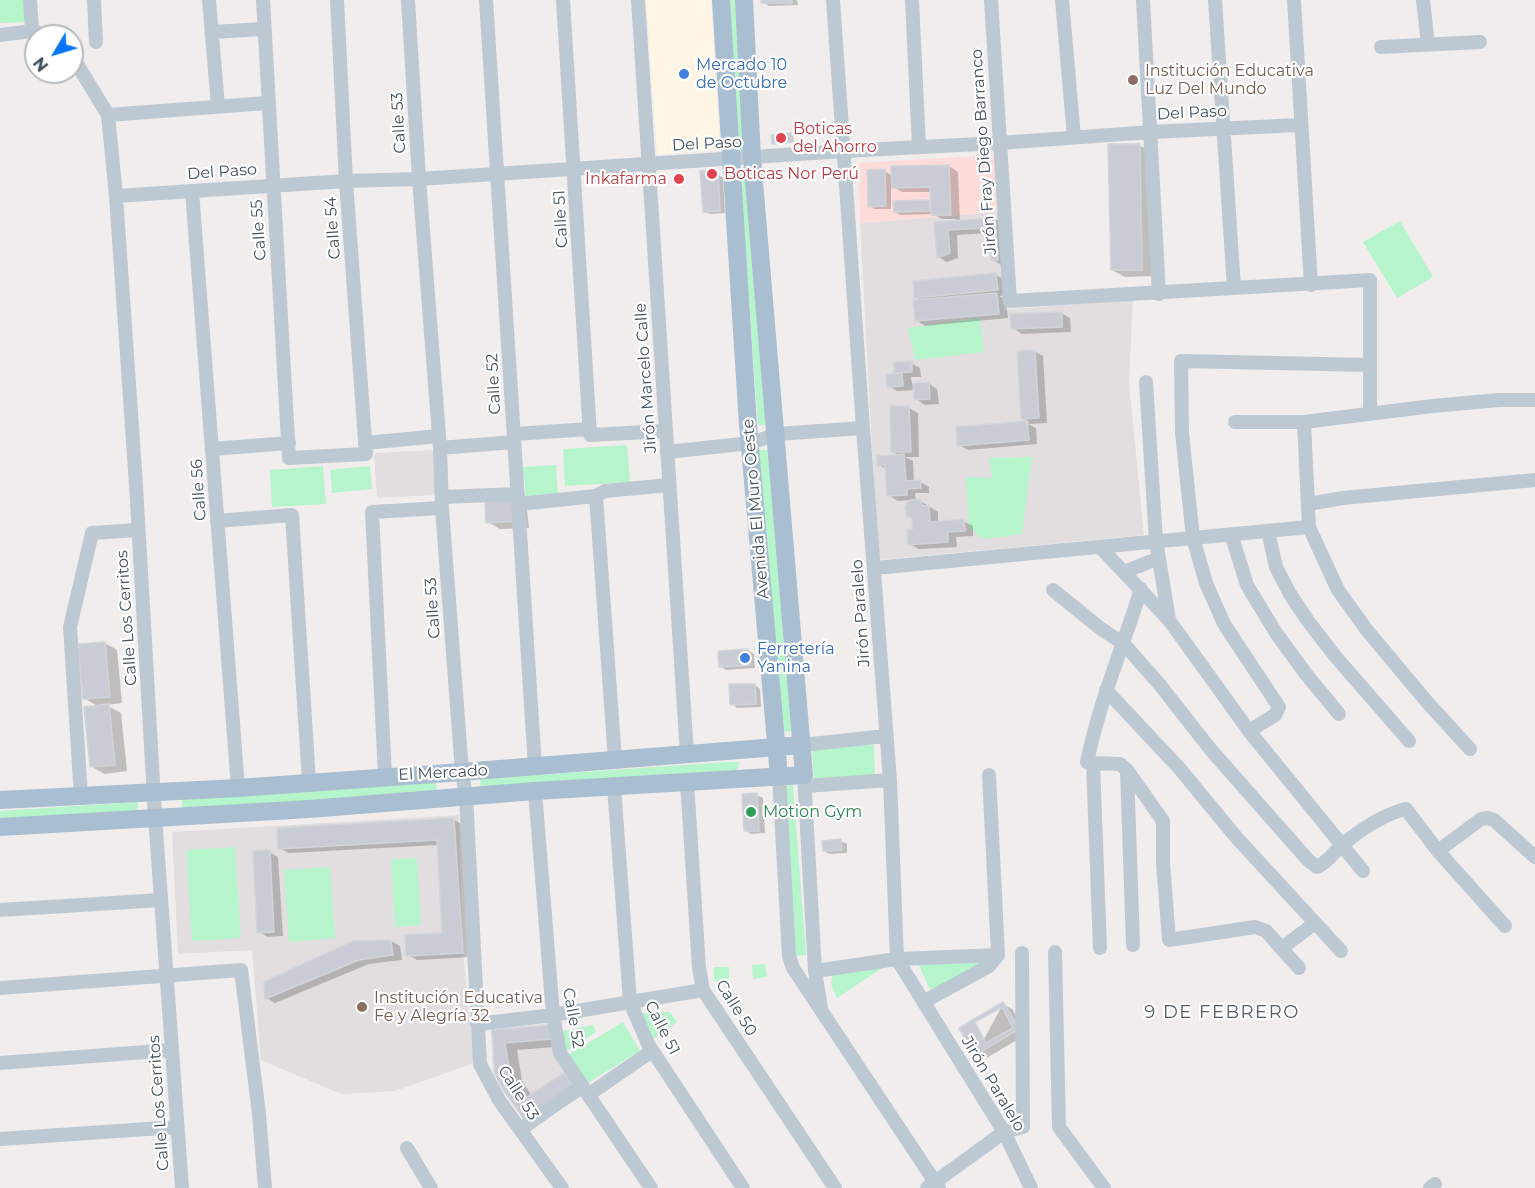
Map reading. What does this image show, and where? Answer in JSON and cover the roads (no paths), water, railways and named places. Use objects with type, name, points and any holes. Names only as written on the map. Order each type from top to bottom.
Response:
[{"type":"main road","name":"Avenida El Muro Oeste","points":[[721,0],[748,425],[779,776]]},
{"type":"main road","name":"Avenida El Muro Oeste","points":[[744,0],[752,158],[805,780]]},
{"type":"main road","name":"El Mercado","points":[[0,800],[238,788],[802,745]]},
{"type":"main road","name":"El Mercado","points":[[0,826],[309,809],[535,791],[779,776],[805,780]]},
{"type":"street","points":[[30,0],[32,24]]},
{"type":"street","points":[[94,0],[96,42]]},
{"type":"street","points":[[209,0],[218,106]]},
{"type":"street","name":"Calle 55","points":[[262,0],[289,458],[365,448]]},
{"type":"street","name":"Calle 54","points":[[337,0],[346,181],[365,448]]},
{"type":"street","name":"Calle 53","points":[[408,0],[442,503],[462,772],[466,796],[480,1064],[499,1100],[562,1188]]},
{"type":"street","name":"Calle 52","points":[[486,0],[535,767]]},
{"type":"street","name":"Calle 51","points":[[562,0],[590,432]]},
{"type":"street","name":"Jirón Marcelo Calle","points":[[638,0],[687,754]]},
{"type":"street","name":"Jirón Paralelo","points":[[834,0],[890,780],[897,959],[1004,1132],[1031,1188]]},
{"type":"street","points":[[912,0],[919,147]]},
{"type":"street","name":"Jirón Fray Diego Barranco","points":[[992,0],[1010,301],[1159,294]]},
{"type":"street","points":[[1062,0],[1074,137]]},
{"type":"street","points":[[1143,0],[1159,294],[1370,280],[1370,414]]},
{"type":"street","points":[[1215,0],[1234,288]]},
{"type":"street","points":[[1294,0],[1311,285]]},
{"type":"street","points":[[1424,0],[1428,44]]},
{"type":"street","points":[[212,32],[264,29]]},
{"type":"street","points":[[0,35],[24,32]]},
{"type":"street","points":[[1381,47],[1480,42]]},
{"type":"street","name":"Calle Los Cerritos","points":[[84,75],[108,114],[116,196],[155,816],[182,1188]]},
{"type":"street","points":[[108,114],[267,103]]},
{"type":"street","name":"Del Paso","points":[[116,196],[272,185],[419,179],[730,160],[1151,132],[1300,125]]},
{"type":"street","name":"Calle 56","points":[[192,191],[238,788]]},
{"type":"street","points":[[1249,731],[1275,715],[1279,707],[1224,624],[1206,583],[1193,538],[1182,433],[1181,361],[1370,365]]},
{"type":"street","points":[[1146,382],[1156,541],[1169,620]]},
{"type":"street","points":[[1235,422],[1304,422],[1434,405],[1535,400]]},
{"type":"street","points":[[1304,422],[1309,527],[1338,590],[1366,629],[1427,702],[1470,748]]},
{"type":"street","points":[[667,452],[751,443],[777,434],[863,428]]},
{"type":"street","points":[[365,448],[590,432],[665,431]]},
{"type":"street","points":[[212,449],[289,443]]},
{"type":"street","points":[[1308,504],[1355,497],[1535,480]]},
{"type":"street","points":[[385,776],[372,512],[442,503],[596,496],[604,491],[669,485]]},
{"type":"street","points":[[596,496],[615,760]]},
{"type":"street","points":[[217,521],[292,515],[309,782]]},
{"type":"street","points":[[875,568],[1309,527]]},
{"type":"street","points":[[81,796],[69,627],[92,533],[138,530]]},
{"type":"street","points":[[1268,531],[1276,567],[1308,621],[1409,741]]},
{"type":"street","points":[[1231,534],[1247,585],[1276,633],[1339,714]]},
{"type":"street","points":[[1100,547],[1169,620],[1249,731],[1363,872]]},
{"type":"street","points":[[1124,572],[1159,558]]},
{"type":"street","points":[[1100,948],[1090,762],[1106,690],[1124,644],[1141,589]]},
{"type":"street","points":[[1053,590],[1124,644],[1160,685],[1210,750],[1308,860],[1317,867],[1324,864],[1342,845],[1379,821],[1397,811],[1406,809],[1438,851],[1505,926]]},
{"type":"street","points":[[1106,690],[1180,769],[1236,837],[1341,951]]},
{"type":"street","name":"El Mercado","points":[[802,745],[886,735]]},
{"type":"street","points":[[1090,762],[1120,764],[1127,770],[1163,821],[1163,864],[1168,940],[1255,927],[1266,931],[1299,968]]},
{"type":"street","points":[[1127,770],[1133,945]]},
{"type":"street","points":[[925,1001],[989,966],[998,955],[989,774]]},
{"type":"street","name":"Avenida El Muro Oeste","points":[[779,776],[789,956],[793,968],[934,1186]]},
{"type":"street","points":[[805,780],[890,780]]},
{"type":"street","name":"Avenida El Muro Oeste","points":[[805,780],[815,971],[821,1010]]},
{"type":"street","name":"Calle 50","points":[[687,782],[699,968],[703,990],[835,1188]]},
{"type":"street","name":"Calle 51","points":[[614,787],[630,1002],[652,1051],[743,1188]]},
{"type":"street","name":"Calle 52","points":[[535,791],[553,1015],[560,1053],[651,1188]]},
{"type":"street","points":[[1438,851],[1481,819],[1488,818],[1494,820],[1535,857]]},
{"type":"street","points":[[0,910],[161,900]]},
{"type":"street","points":[[1282,948],[1315,923]]},
{"type":"street","points":[[1055,952],[1059,1127],[1104,1188]]},
{"type":"street","points":[[934,1186],[1004,1132],[1023,1127],[1022,953]]},
{"type":"street","points":[[815,971],[897,959],[998,955]]},
{"type":"street","points":[[0,988],[241,970],[259,1114],[265,1188]]},
{"type":"street","points":[[477,1024],[553,1015],[703,990]]},
{"type":"street","points":[[0,1063],[172,1050]]},
{"type":"street","points":[[521,1129],[652,1051]]},
{"type":"street","points":[[0,1139],[177,1127]]},
{"type":"street","points":[[407,1148],[431,1188]]},
{"type":"place","name":"Mercado 10 de Octubre","points":[[684,74]]},
{"type":"place","name":"Institución Educativa Luz Del Mundo","points":[[1133,80]]},
{"type":"place","name":"Boticas del Ahorro","points":[[781,138]]},
{"type":"place","name":"Boticas Nor Perú","points":[[712,174]]},
{"type":"place","name":"Inkafarma","points":[[679,179]]},
{"type":"place","name":"Ferretería Yanina","points":[[745,658]]},
{"type":"place","name":"Motion Gym","points":[[751,812]]},
{"type":"place","name":"Institución Educativa Fe y Alegría 32","points":[[362,1007]]},
{"type":"district","name":"9 DE FEBRERO","points":[[1222,1013]]}]
